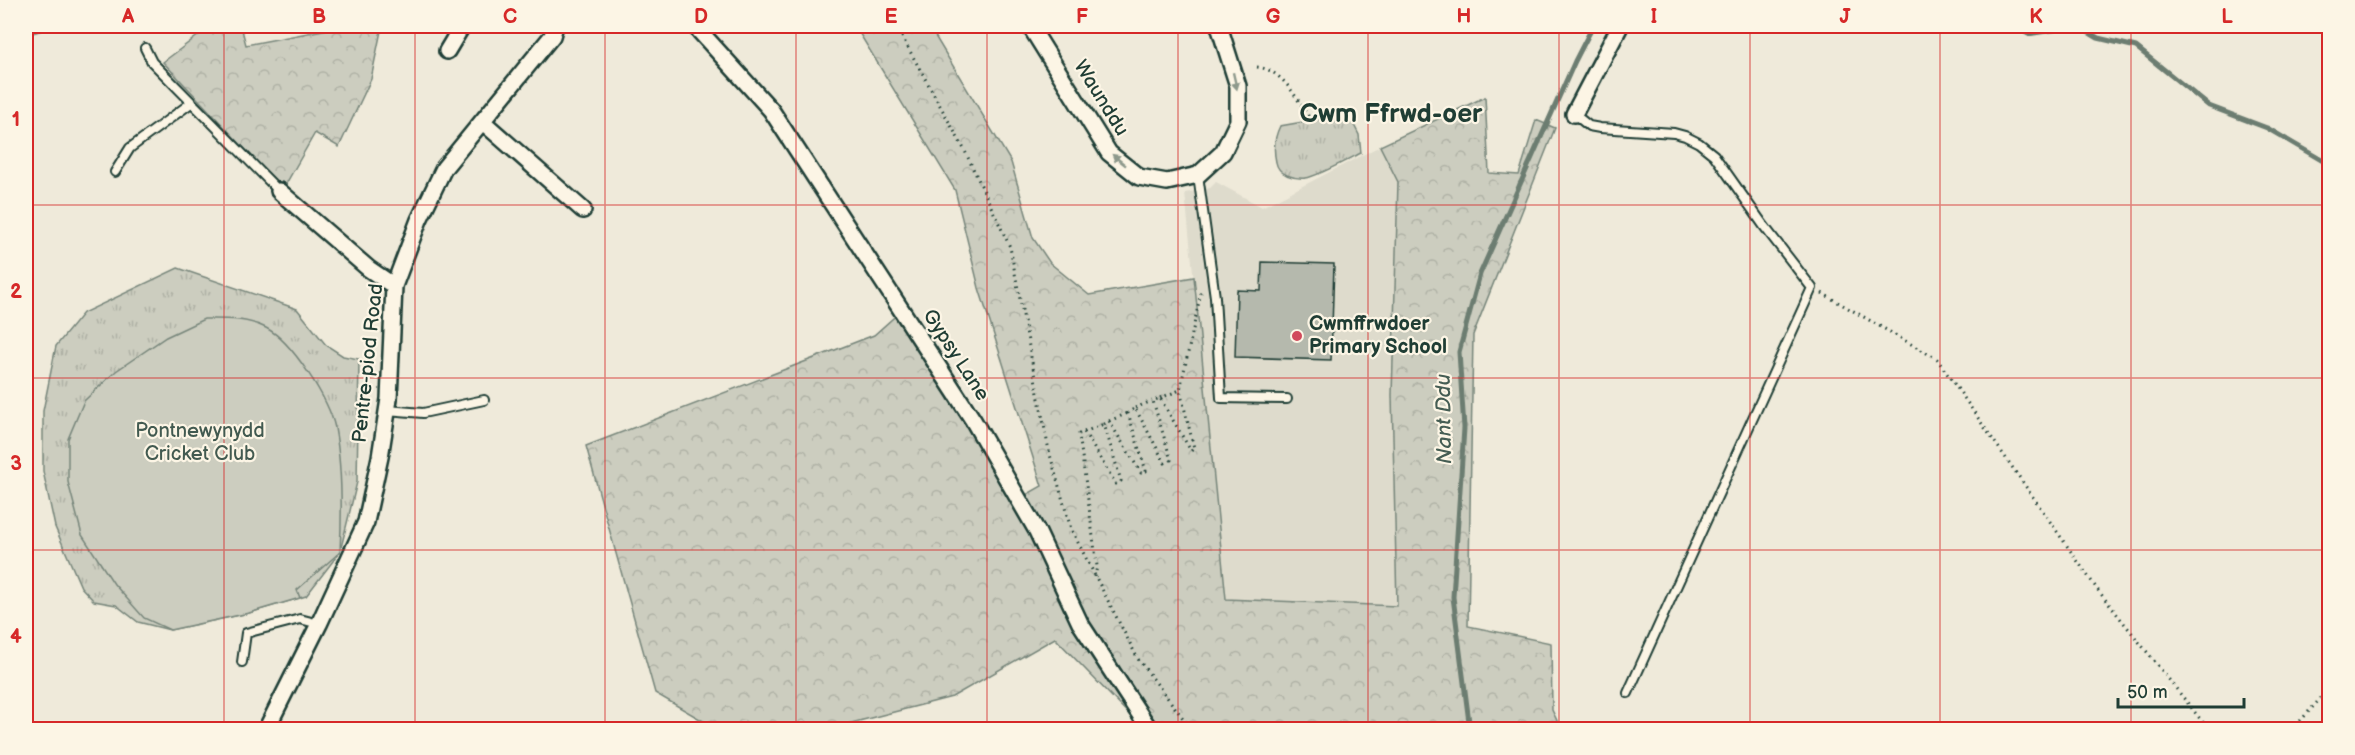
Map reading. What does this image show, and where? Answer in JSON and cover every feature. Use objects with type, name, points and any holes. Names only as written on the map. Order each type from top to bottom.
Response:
[{"type":"street","points":[[447,51],[462,26]]},
{"type":"street","name":"Pentre-piod Road","points":[[266,729],[319,624],[366,522],[387,410],[394,286],[419,220],[444,168],[552,36],[555,26]]},
{"type":"street","name":"Gypsy Lane","points":[[694,26],[771,110],[973,420],[1037,531],[1080,623],[1150,729]]},
{"type":"street","name":"Waunddu","points":[[1030,26],[1109,153],[1139,177],[1167,182],[1198,175],[1224,152],[1238,121],[1238,87],[1219,26]]},
{"type":"street","points":[[1574,114],[1620,26]]},
{"type":"street","points":[[483,122],[583,210]]},
{"type":"street","points":[[279,191],[369,269],[394,286]]},
{"type":"lane","points":[[145,48],[152,62],[279,191]]},
{"type":"lane","points":[[115,172],[130,148],[191,103]]},
{"type":"lane","points":[[1574,114],[1589,126],[1674,133],[1699,143],[1714,155],[1764,226],[1812,288],[1628,693]]},
{"type":"lane","points":[[1198,175],[1215,297],[1221,398],[1287,399]]},
{"type":"lane","points":[[387,410],[423,413],[484,400]]},
{"type":"lane","points":[[242,662],[246,633],[288,620],[300,619],[319,624]]},
{"type":"path","points":[[896,26],[964,148],[1010,247],[1049,451],[1071,530],[1138,659],[1192,729]]},
{"type":"path","points":[[1257,67],[1269,68],[1277,74],[1311,120]]},
{"type":"path","points":[[1160,398],[1191,451],[1194,448],[1180,390],[1201,293],[1200,283]]},
{"type":"path","points":[[1812,288],[1937,359],[2097,590],[2209,729]]},
{"type":"path","points":[[1095,577],[1097,566],[1078,434],[1180,390]]},
{"type":"path","points":[[1135,408],[1165,463],[1171,460],[1153,401]]},
{"type":"path","points":[[1109,420],[1141,473],[1146,471],[1128,413]]},
{"type":"path","points":[[1084,432],[1116,484],[1121,481],[1104,424]]},
{"type":"path","points":[[2292,729],[2330,688]]},
{"type":"shaded area","name":"Cwmffrwdoer Primary School","points":[[1380,146],[1398,182],[1392,395],[1397,606],[1226,599],[1185,193],[1210,188],[1216,182],[1262,207]]},
{"type":"green space","points":[[26,26],[56,26],[26,35]]},
{"type":"green space","points":[[211,26],[241,26],[246,45],[344,26],[382,26],[371,79],[339,147],[315,133],[283,189],[163,62]]},
{"type":"green space","points":[[855,26],[929,26],[1011,162],[1033,238],[1050,263],[1089,295],[1194,277],[1226,599],[1397,606],[1392,395],[1398,182],[1380,146],[1485,97],[1489,173],[1519,175],[1536,120],[1555,128],[1473,335],[1468,626],[1551,643],[1552,710],[1561,729],[1143,729],[1055,638],[952,697],[828,729],[717,729],[655,693],[586,446],[874,335],[901,311],[1019,499],[1042,486],[979,288],[955,190]]},
{"type":"green space","points":[[1326,118],[1333,122],[1353,123],[1359,135],[1361,153],[1311,177],[1297,178],[1283,173],[1277,166],[1275,153],[1275,139],[1280,126]]},
{"type":"green space","name":"Pontnewynydd Cricket Club","points":[[178,268],[297,309],[326,345],[343,356],[359,359],[357,482],[340,552],[306,596],[249,613],[170,630],[138,622],[116,605],[94,601],[81,587],[55,527],[43,471],[43,411],[56,346],[83,313]]},
{"type":"green space","name":"Pontnewynydd Cricket Club","points":[[204,319],[244,321],[266,328],[287,345],[317,387],[335,428],[341,490],[340,552],[297,590],[300,598],[249,613],[170,630],[144,618],[114,584],[82,535],[68,482],[68,439],[84,401],[116,371],[166,337]]},
{"type":"building","points":[[1262,262],[1334,264],[1331,360],[1235,357],[1237,290],[1261,291]]},
{"type":"waterway","name":"Nant Ddu","points":[[1470,730],[1453,597],[1464,428],[1459,352],[1480,274],[1575,61],[1593,26]]},
{"type":"waterway","points":[[2017,26],[2028,34],[2077,26]]},
{"type":"waterway","points":[[2078,26],[2098,38],[2136,47],[2209,106],[2267,128],[2330,165]]},
{"type":"place","name":"Cwmffrwdoer Primary School","points":[[1297,336]]},
{"type":"district","name":"Cwm Ffrwd-oer","points":[[1391,114]]}]
